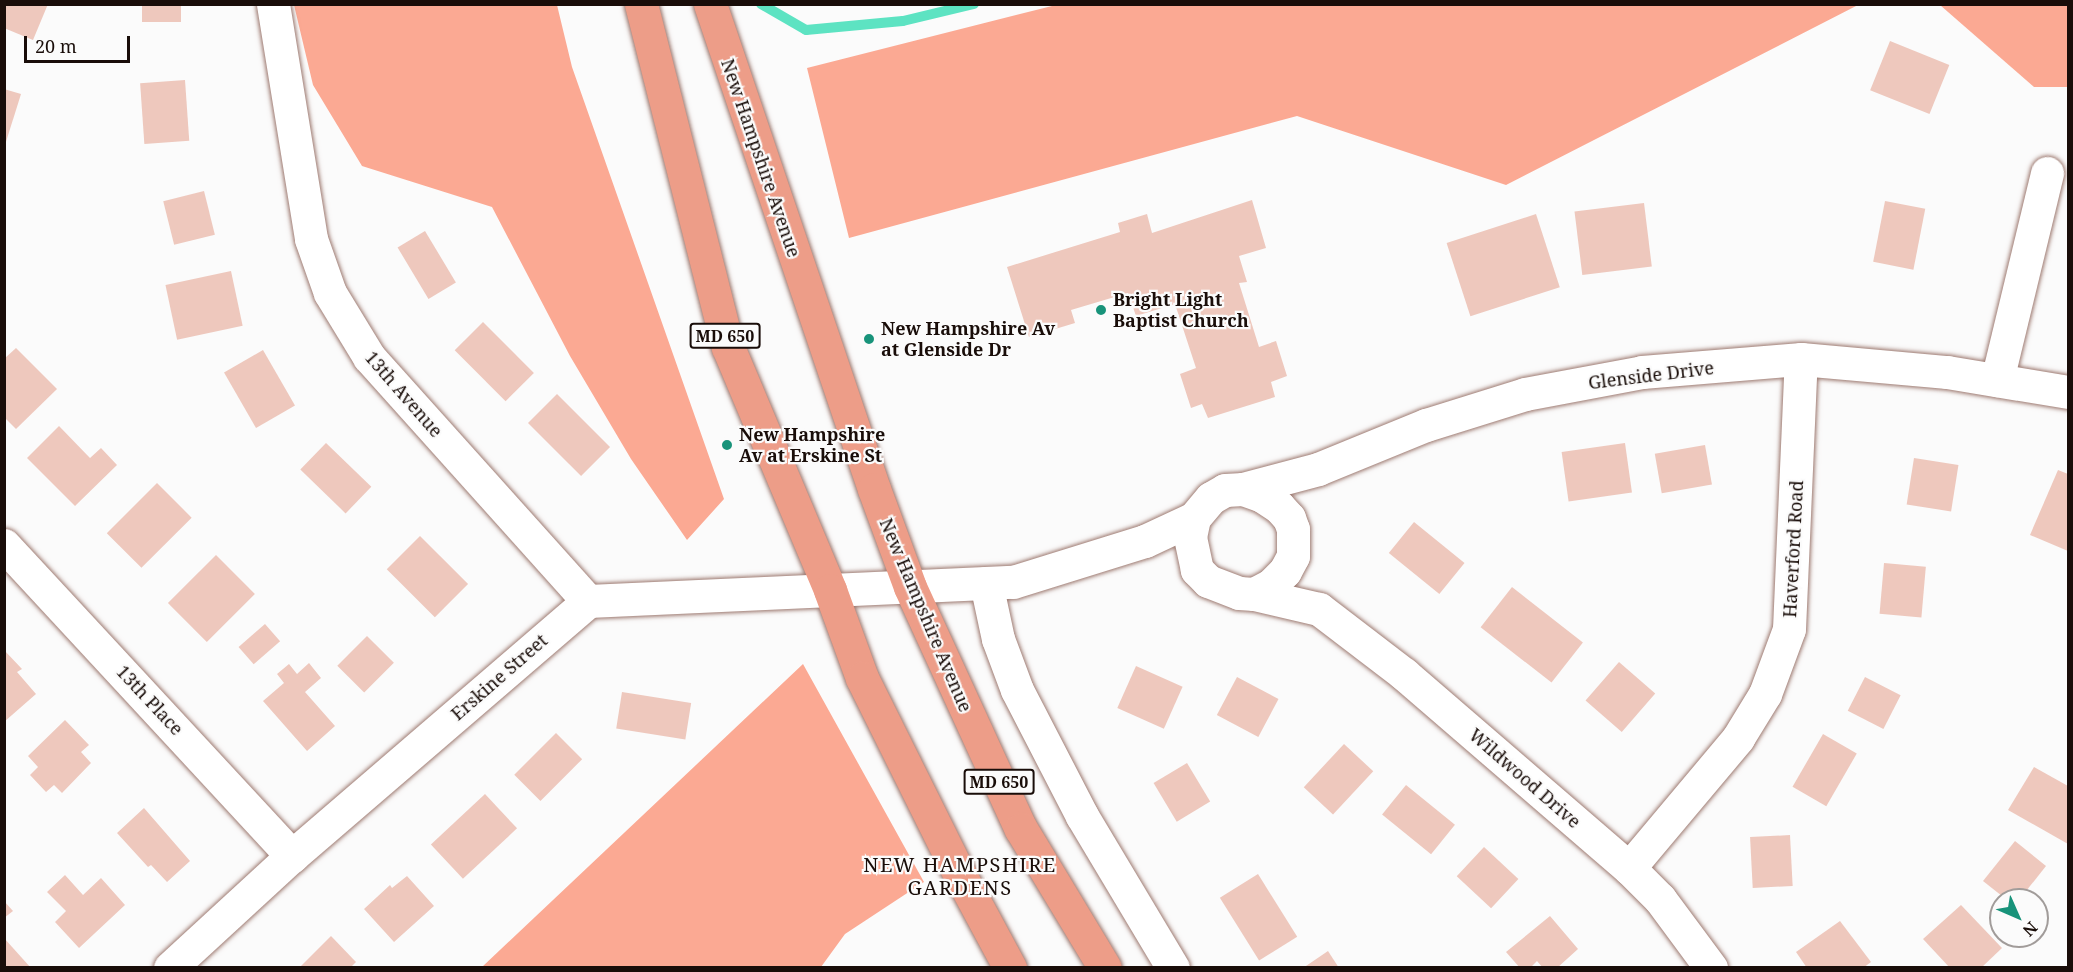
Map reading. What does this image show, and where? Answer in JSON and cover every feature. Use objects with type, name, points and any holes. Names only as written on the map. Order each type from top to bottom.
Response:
[{"type":"main road","name":"MD 650","points":[[641,4],[728,347],[830,590],[862,678],[960,876],[1010,968]]},
{"type":"main road","name":"New Hampshire Avenue","points":[[710,4],[750,129],[910,587],[1021,829],[1105,968]]},
{"type":"street","name":"13th Avenue","points":[[273,4],[310,239],[330,293],[369,357],[588,601]]},
{"type":"street","points":[[1997,380],[2047,172]]},
{"type":"street","name":"Glenside Drive","points":[[1243,489],[1318,469],[1426,425],[1525,394],[1642,372],[1801,359],[1947,372],[2068,392]]},
{"type":"street","name":"Haverford Road","points":[[1629,868],[1738,738],[1764,694],[1789,629],[1801,359]]},
{"type":"street","points":[[1289,518],[1318,469]]},
{"type":"street","points":[[588,601],[1013,582],[1145,541],[1194,518],[1211,498],[1225,490],[1243,489],[1262,496],[1279,507],[1289,518],[1293,529],[1293,556],[1286,571],[1271,585],[1254,594],[1239,593],[1208,581],[1197,570],[1192,553],[1190,537],[1194,518]]},
{"type":"street","points":[[1145,541],[1192,553]]},
{"type":"street","name":"13th Place","points":[[4,546],[292,856]]},
{"type":"street","name":"Wildwood Drive","points":[[1293,556],[1318,609]]},
{"type":"street","points":[[986,583],[998,639],[1017,690],[1082,816],[1173,968]]},
{"type":"street","name":"Wildwood Drive","points":[[1254,594],[1318,609],[1404,674],[1629,868],[1660,899],[1712,968]]},
{"type":"street","name":"Erskine Street","points":[[170,968],[292,856],[588,601]]},
{"type":"shaded area","points":[[294,5],[557,5],[572,67],[724,499],[687,540],[631,459],[570,356],[492,207],[362,166],[313,85]]},
{"type":"shaded area","points":[[1056,5],[1858,5],[1506,185],[1297,116],[849,238],[807,68]]},
{"type":"shaded area","points":[[1940,5],[2068,5],[2068,87],[2034,87]]},
{"type":"shaded area","points":[[803,664],[924,882],[845,934],[821,967],[482,967]]},
{"type":"building","points":[[4,4],[48,4],[33,40],[4,28]]},
{"type":"building","points":[[142,4],[181,4],[181,22],[142,22]]},
{"type":"building","points":[[1890,41],[1949,65],[1929,114],[1870,90]]},
{"type":"building","points":[[185,80],[189,141],[144,144],[140,83]]},
{"type":"building","points":[[4,89],[21,94],[5,145],[4,145]]},
{"type":"building","points":[[204,191],[215,235],[174,245],[163,201]]},
{"type":"building","points":[[1252,200],[1266,248],[1239,256],[1247,282],[1239,283],[1259,347],[1276,341],[1287,376],[1271,382],[1275,397],[1208,418],[1202,404],[1191,408],[1180,374],[1196,368],[1175,304],[1136,316],[1128,293],[1071,310],[1075,323],[1029,337],[1007,267],[1120,232],[1118,223],[1147,214],[1152,233]]},
{"type":"building","points":[[1885,201],[1925,209],[1913,270],[1873,262]]},
{"type":"building","points":[[1644,203],[1652,267],[1582,275],[1575,212]]},
{"type":"building","points":[[1536,214],[1560,287],[1470,316],[1447,243]]},
{"type":"building","points":[[425,231],[456,282],[428,299],[398,247]]},
{"type":"building","points":[[231,271],[243,326],[177,340],[165,285]]},
{"type":"building","points":[[483,322],[534,373],[506,401],[455,350]]},
{"type":"building","points":[[16,348],[57,389],[16,429],[4,417],[4,359]]},
{"type":"building","points":[[263,350],[295,405],[256,428],[224,372]]},
{"type":"building","points":[[557,394],[610,447],[581,476],[528,423]]},
{"type":"building","points":[[59,426],[90,458],[101,448],[117,465],[75,506],[27,458]]},
{"type":"building","points":[[326,443],[371,487],[346,513],[300,470]]},
{"type":"building","points":[[1625,443],[1632,493],[1569,501],[1562,452]]},
{"type":"building","points":[[1705,445],[1712,484],[1662,493],[1655,454]]},
{"type":"building","points":[[1914,458],[1958,465],[1951,511],[1907,504]]},
{"type":"building","points":[[2058,470],[2068,474],[2068,551],[2030,535]]},
{"type":"building","points":[[157,483],[192,518],[141,568],[107,533]]},
{"type":"building","points":[[1414,522],[1465,563],[1439,594],[1389,553]]},
{"type":"building","points":[[420,536],[468,584],[435,617],[387,569]]},
{"type":"building","points":[[216,555],[255,594],[207,642],[168,603]]},
{"type":"building","points":[[1884,563],[1926,567],[1921,617],[1880,614]]},
{"type":"building","points":[[1512,587],[1583,642],[1552,683],[1481,627]]},
{"type":"building","points":[[265,624],[280,641],[254,664],[239,647]]},
{"type":"building","points":[[367,636],[394,663],[364,693],[337,666]]},
{"type":"building","points":[[4,650],[22,669],[17,672],[36,694],[4,722]]},
{"type":"building","points":[[1619,662],[1655,693],[1622,732],[1586,700]]},
{"type":"building","points":[[309,663],[321,678],[305,692],[335,726],[307,751],[263,701],[284,683],[277,674],[289,664],[297,674]]},
{"type":"building","points":[[1136,666],[1183,687],[1164,729],[1117,708]]},
{"type":"building","points":[[1237,677],[1278,699],[1258,737],[1217,715]]},
{"type":"building","points":[[1865,677],[1901,695],[1883,729],[1848,711]]},
{"type":"building","points":[[622,692],[691,703],[685,739],[616,729]]},
{"type":"building","points":[[65,720],[89,745],[81,752],[91,763],[62,793],[54,785],[46,792],[30,775],[38,767],[28,756]]},
{"type":"building","points":[[556,733],[582,759],[540,801],[514,775]]},
{"type":"building","points":[[1823,734],[1857,754],[1826,806],[1792,787]]},
{"type":"building","points":[[1344,744],[1373,771],[1333,814],[1304,787]]},
{"type":"building","points":[[1187,763],[1210,802],[1177,822],[1154,783]]},
{"type":"building","points":[[2034,767],[2068,786],[2068,844],[2008,810]]},
{"type":"building","points":[[1406,785],[1455,825],[1431,854],[1382,815]]},
{"type":"building","points":[[485,794],[517,828],[463,879],[431,844]]},
{"type":"building","points":[[144,808],[190,861],[167,882],[151,865],[148,867],[117,833]]},
{"type":"building","points":[[1790,835],[1793,886],[1753,888],[1750,837]]},
{"type":"building","points":[[2015,841],[2046,866],[2029,888],[1992,888],[1983,881]]},
{"type":"building","points":[[1484,847],[1518,879],[1491,908],[1457,876]]},
{"type":"building","points":[[1258,874],[1297,937],[1259,961],[1220,898]]},
{"type":"building","points":[[65,875],[83,895],[101,878],[125,905],[79,948],[55,922],[66,911],[47,892]]},
{"type":"building","points":[[407,876],[434,906],[394,942],[364,909],[390,885],[392,888]]},
{"type":"building","points":[[4,901],[13,911],[4,918]]},
{"type":"building","points":[[1961,905],[1989,934],[1989,948],[2002,948],[1981,968],[1950,968],[1923,939]]},
{"type":"building","points":[[1550,916],[1578,949],[1557,968],[1543,968],[1537,961],[1530,968],[1520,968],[1506,952]]},
{"type":"building","points":[[1840,921],[1871,962],[1863,968],[1807,968],[1796,952]]},
{"type":"building","points":[[331,936],[356,962],[350,968],[299,968]]},
{"type":"building","points":[[4,938],[31,968],[4,968]]},
{"type":"building","points":[[1328,951],[1339,968],[1303,968]]},
{"type":"waterway","points":[[761,4],[806,30],[903,21],[974,4]]},
{"type":"place","name":"Bright Light Baptist Church","points":[[1101,310]]},
{"type":"place","name":"New Hampshire Av at Glenside Dr","points":[[869,339]]},
{"type":"place","name":"New Hampshire Av at Erskine St","points":[[727,445]]},
{"type":"district","name":"NEW HAMPSHIRE GARDENS","points":[[960,876]]}]
